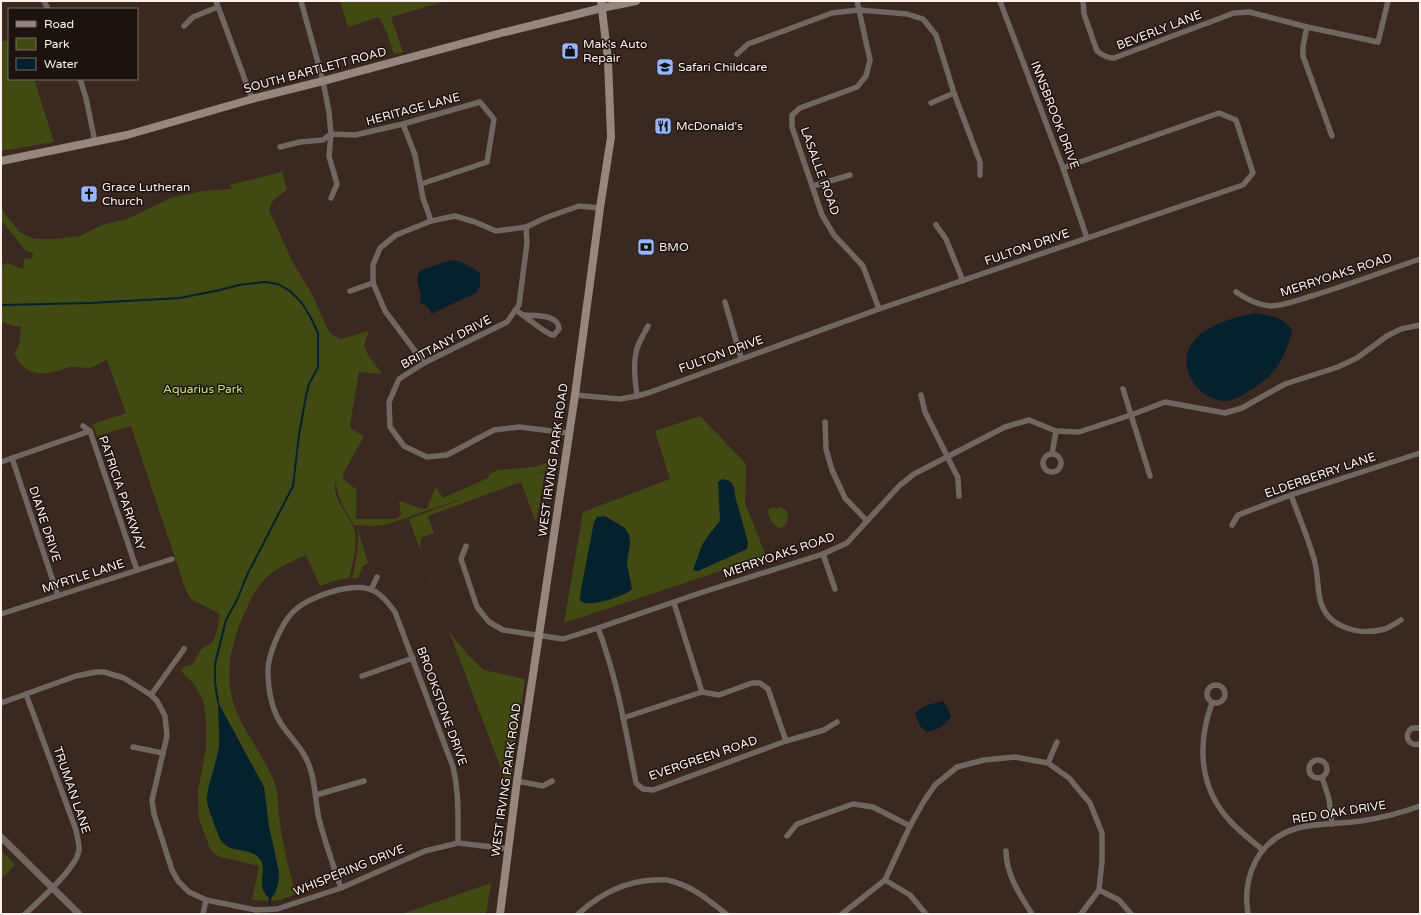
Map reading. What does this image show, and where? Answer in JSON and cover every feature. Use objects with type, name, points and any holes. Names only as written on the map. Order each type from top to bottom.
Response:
[{"type":"main road","name":"SOUTH BARTLETT ROAD","points":[[1,161],[128,135],[252,99],[323,82],[601,4],[636,1]]},
{"type":"main road","name":"WEST IRVING PARK ROAD","points":[[500,914],[517,781],[575,394],[611,137],[608,60],[601,4]]},
{"type":"street","points":[[301,1],[323,82],[329,112],[331,134],[329,156],[337,184],[331,198]]},
{"type":"street","name":"LASALLE ROAD","points":[[857,1],[870,60],[866,76],[857,86],[800,108],[792,115],[792,127],[822,215],[834,235],[863,266],[879,308]]},
{"type":"street","name":"INNSBROOK DRIVE","points":[[1000,1],[1063,168],[1087,238]]},
{"type":"street","name":"BEVERLY LANE","points":[[1083,1],[1084,14],[1097,51],[1108,58],[1114,58],[1234,13],[1249,12],[1307,27],[1378,42],[1388,1]]},
{"type":"street","points":[[184,26],[193,17],[217,4],[252,99]]},
{"type":"street","points":[[737,54],[748,44],[832,13],[859,10],[907,14],[923,19],[936,35],[954,93],[980,162],[980,175]]},
{"type":"street","points":[[1307,27],[1303,46],[1303,56],[1332,136]]},
{"type":"street","points":[[80,80],[86,98],[95,142]]},
{"type":"street","points":[[931,103],[954,93]]},
{"type":"street","name":"HERITAGE LANE","points":[[331,134],[355,135],[403,124],[480,102],[494,119],[486,162],[420,184]]},
{"type":"street","name":"FULTON DRIVE","points":[[575,394],[620,399],[637,396],[879,308],[963,281],[1243,185],[1253,173],[1236,120],[1219,113],[1063,168]]},
{"type":"street","points":[[403,124],[415,155],[423,198],[431,221]]},
{"type":"street","points":[[280,147],[300,142],[323,140],[331,134]]},
{"type":"street","points":[[813,186],[850,176]]},
{"type":"street","points":[[424,363],[384,311],[373,283],[373,265],[380,248],[396,234],[431,221],[455,216],[496,231],[526,227],[545,218],[579,206],[600,208]]},
{"type":"street","points":[[936,225],[946,239],[963,281]]},
{"type":"street","name":"BRITTANY DRIVE","points":[[526,227],[527,243],[519,305],[506,322],[424,363],[399,379],[389,402],[390,427],[404,446],[427,457],[447,455],[494,430],[519,427],[569,433]]},
{"type":"street","name":"MERRYOAKS ROAD","points":[[1236,292],[1251,301],[1269,306],[1283,305],[1420,259]]},
{"type":"street","points":[[350,291],[373,283]]},
{"type":"street","points":[[725,302],[741,358]]},
{"type":"street","points":[[515,310],[524,315],[547,334],[554,335],[559,329],[559,325],[553,319],[524,315]]},
{"type":"street","name":"MERRYOAKS ROAD","points":[[466,546],[461,559],[477,607],[489,622],[503,630],[563,639],[823,554],[847,543],[899,486],[914,474],[1006,427],[1029,420],[1056,431],[1079,432],[1165,402],[1225,412],[1242,408],[1285,384],[1338,367],[1357,358],[1387,336],[1401,329],[1420,325]]},
{"type":"street","points":[[637,396],[635,380],[637,351],[639,343],[648,326]]},
{"type":"street","points":[[1122,389],[1150,476]]},
{"type":"street","points":[[921,395],[925,412],[958,478],[959,496]]},
{"type":"street","points":[[825,422],[826,449],[832,470],[845,498],[867,521]]},
{"type":"street","name":"PATRICIA PARKWAY","points":[[83,426],[90,431],[137,570]]},
{"type":"street","points":[[1,462],[90,431]]},
{"type":"street","points":[[1052,454],[1056,431]]},
{"type":"street","name":"ELDERBERRY LANE","points":[[1232,525],[1238,515],[1420,453]]},
{"type":"street","name":"DIANE DRIVE","points":[[12,458],[58,596]]},
{"type":"street","points":[[1291,496],[1314,559],[1318,575],[1320,599],[1324,610],[1331,619],[1341,627],[1353,630],[1375,631],[1386,628],[1401,620]]},
{"type":"street","points":[[823,554],[836,589]]},
{"type":"street","name":"MYRTLE LANE","points":[[1,614],[172,559]]},
{"type":"street","points":[[341,888],[317,809],[316,795],[310,767],[299,745],[284,727],[272,701],[268,668],[275,644],[287,620],[302,604],[329,593],[348,588],[371,590],[377,577]]},
{"type":"street","name":"BROOKSTONE DRIVE","points":[[371,590],[380,595],[395,612],[455,775],[458,797],[458,844]]},
{"type":"street","points":[[674,603],[702,692]]},
{"type":"street","name":"EVERGREEN ROAD","points":[[598,628],[607,651],[623,718],[636,783],[643,789],[653,790],[786,741],[824,730],[837,722]]},
{"type":"street","points":[[151,695],[184,649]]},
{"type":"street","points":[[362,676],[413,658]]},
{"type":"street","name":"WHISPERING DRIVE","points":[[1,703],[87,673],[104,672],[124,678],[151,695],[157,701],[165,716],[167,736],[152,800],[154,814],[172,870],[178,881],[189,892],[206,900],[248,909],[266,910],[291,905],[341,888],[425,851],[458,844],[509,849]]},
{"type":"street","points":[[623,718],[702,692],[719,695],[752,683],[760,683],[768,689],[786,741]]},
{"type":"street","name":"TRUMAN LANE","points":[[25,914],[73,865],[79,850],[76,830],[26,694]]},
{"type":"street","points":[[1212,703],[1206,719],[1203,740],[1203,759],[1207,782],[1212,794],[1225,815],[1237,828],[1263,850]]},
{"type":"street","points":[[1420,728],[1412,728],[1408,732],[1407,736],[1407,739],[1411,744],[1420,745]]},
{"type":"street","points":[[1048,763],[1057,742]]},
{"type":"street","points":[[133,747],[163,753]]},
{"type":"street","points":[[842,914],[885,880],[910,826],[924,800],[936,785],[957,767],[984,760],[1015,757],[1048,763],[1069,778],[1090,803],[1102,833],[1102,861],[1099,890],[1081,914]]},
{"type":"street","points":[[1322,777],[1329,799],[1332,824]]},
{"type":"street","points":[[316,795],[364,781]]},
{"type":"street","points":[[517,781],[543,786],[552,781]]},
{"type":"street","points":[[787,836],[797,824],[852,804],[873,807],[910,826]]},
{"type":"street","name":"RED OAK DRIVE","points":[[1248,914],[1246,897],[1249,878],[1254,864],[1263,850],[1277,838],[1290,831],[1304,827],[1378,818],[1420,806]]},
{"type":"street","points":[[1,838],[79,914]]},
{"type":"street","points":[[1006,851],[1006,861],[1019,893],[1032,914]]},
{"type":"street","points":[[578,914],[593,900],[616,888],[642,881],[663,880],[670,880],[693,890],[726,914]]},
{"type":"street","points":[[885,880],[910,895],[926,914]]},
{"type":"street","points":[[1099,890],[1119,900],[1131,914]]},
{"type":"street","points":[[203,914],[206,900]]},
{"type":"green space","points":[[340,1],[447,1],[391,17],[403,52],[394,54],[387,33],[379,17],[348,27]]},
{"type":"green space","points":[[8,40],[8,80],[34,80],[54,142],[1,151],[1,41]]},
{"type":"green space","name":"Aquarius Park","points":[[282,172],[287,189],[272,202],[269,210],[293,263],[312,294],[328,330],[334,336],[341,339],[369,331],[364,345],[367,353],[382,374],[359,372],[350,425],[351,429],[364,436],[343,474],[343,479],[357,490],[356,519],[396,519],[401,515],[399,501],[423,509],[427,508],[436,487],[443,498],[488,478],[490,474],[497,470],[534,467],[547,463],[550,469],[536,474],[545,472],[536,523],[521,482],[428,516],[434,533],[421,538],[420,549],[449,631],[409,519],[467,497],[385,525],[354,525],[340,498],[336,486],[336,480],[335,492],[337,498],[351,521],[355,532],[355,552],[349,578],[337,580],[320,586],[306,555],[276,570],[257,588],[240,623],[232,648],[229,675],[230,688],[238,715],[268,768],[276,787],[283,841],[296,894],[280,900],[271,901],[275,893],[264,787],[218,703],[219,746],[216,762],[233,849],[252,853],[260,858],[263,867],[262,887],[269,901],[252,900],[259,866],[220,857],[211,851],[199,819],[198,791],[206,749],[206,720],[203,699],[193,683],[181,671],[183,667],[193,663],[201,650],[212,642],[220,614],[191,599],[186,591],[131,426],[97,436],[93,424],[126,413],[107,360],[96,366],[88,368],[70,367],[54,372],[35,373],[21,365],[14,353],[19,345],[21,326],[13,326],[1,321],[1,266],[7,263],[23,269],[24,259],[32,258],[33,253],[26,251],[1,220],[1,207],[21,233],[35,239],[56,239],[80,236],[102,225],[127,219],[171,198],[203,191],[232,189],[230,185]]},
{"type":"green space","points":[[700,416],[746,464],[745,503],[766,556],[564,623],[583,512],[670,479],[655,431]]},
{"type":"green space","points":[[780,506],[786,511],[788,516],[787,522],[782,528],[772,523],[768,512],[769,509],[774,507],[777,509]]},
{"type":"green space","points":[[357,527],[368,563],[363,566],[358,578],[352,578],[358,546]]},
{"type":"green space","points":[[449,631],[469,656],[484,670],[525,679],[509,790]]},
{"type":"green space","points":[[1,850],[15,865],[1,879]]},
{"type":"green space","points":[[491,883],[486,914],[402,914]]},
{"type":"water","points":[[452,260],[466,265],[480,273],[480,286],[476,293],[431,314],[430,310],[424,304],[420,303],[421,295],[417,278],[418,274],[421,270]]},
{"type":"water","points":[[1255,313],[1280,319],[1292,330],[1280,363],[1270,376],[1263,382],[1236,399],[1222,401],[1212,398],[1196,387],[1191,379],[1188,370],[1188,351],[1198,336],[1212,326],[1230,319]]},
{"type":"water","points":[[722,479],[730,481],[734,487],[735,496],[748,542],[747,549],[698,571],[693,570],[702,545],[720,521],[718,482]]},
{"type":"water","points":[[605,516],[625,528],[629,535],[630,542],[627,564],[632,589],[610,599],[596,603],[585,603],[580,600],[581,589],[594,522],[597,517]]},
{"type":"water","points":[[943,701],[951,716],[941,727],[927,732],[920,726],[915,713],[924,706]]},
{"type":"water","points":[[218,702],[264,787],[269,826],[279,872],[278,885],[272,897],[268,897],[264,892],[262,882],[262,862],[250,852],[231,848],[223,843],[220,839],[208,807],[208,789],[220,742]]},
{"type":"waterway","points":[[1,305],[90,303],[180,298],[239,285],[265,282],[278,284],[290,291],[302,303],[311,318],[318,333],[318,367],[309,384],[306,396],[299,435],[293,486],[247,575],[237,600],[226,620],[215,664],[215,682],[218,702]]},
{"type":"waterway","points":[[270,897],[270,905]]},
{"type":"place","name":"Mak's Auto Repair","points":[[570,51]]},
{"type":"place","name":"Safari Childcare","points":[[665,67]]},
{"type":"place","name":"McDonald's","points":[[663,126]]},
{"type":"place","name":"Grace Lutheran Church","points":[[89,194]]},
{"type":"place","name":"BMO","points":[[646,247]]}]
